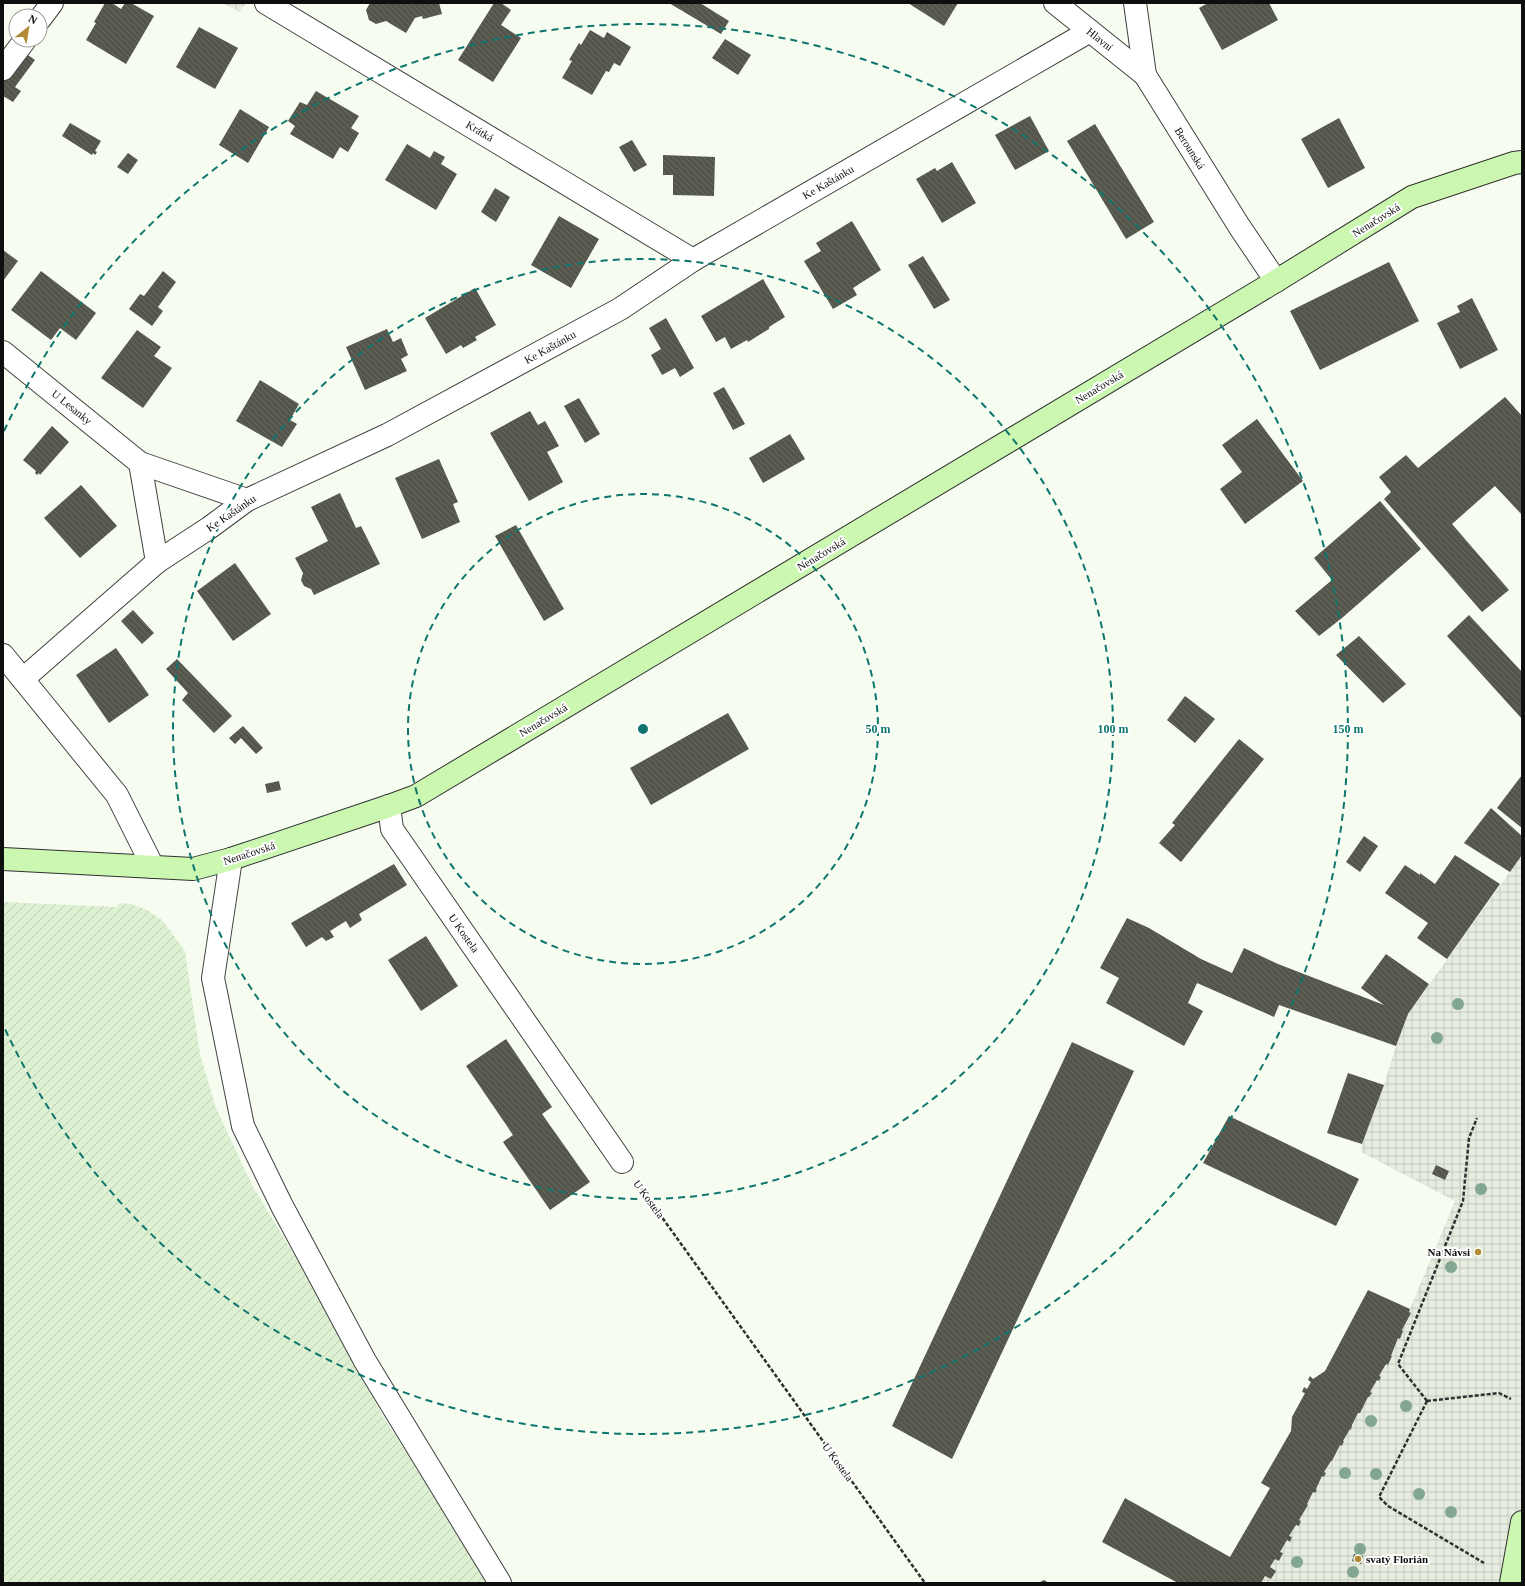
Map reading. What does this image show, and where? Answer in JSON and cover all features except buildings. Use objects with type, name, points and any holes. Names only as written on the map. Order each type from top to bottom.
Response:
[{"type":"street","name":"Krátká","points":[[266,3],[693,260]]},
{"type":"street","name":"Hlavní","points":[[1055,3],[1145,76]]},
{"type":"street","name":"Berounská","points":[[1135,3],[1145,76],[1239,226],[1276,281]]},
{"type":"street","name":"Ke Kaštánku","points":[[23,679],[157,562],[209,528],[247,500],[400,428],[620,308],[693,260],[1090,31]]},
{"type":"street","points":[[3,69],[18,48]]},
{"type":"street","name":"Nenačovská","points":[[3,859],[193,869],[230,859],[416,796],[1276,281],[1412,197],[1514,163],[1522,162]]},
{"type":"street","name":"U Lesanky","points":[[3,352],[140,463],[247,500]]},
{"type":"street","points":[[140,463],[157,562]]},
{"type":"street","points":[[3,655],[117,795],[153,867]]},
{"type":"street","name":"U Kostela","points":[[390,806],[392,829],[622,1162]]},
{"type":"street","points":[[230,859],[213,978],[243,1126],[282,1206],[365,1361],[500,1583]]},
{"type":"street","points":[[1511,1583],[1522,1522]]},
{"type":"path","points":[[1427,1401],[1398,1364],[1463,1201],[1469,1138],[1477,1118]]},
{"type":"path","name":"U Kostela","points":[[622,1162],[925,1583]]},
{"type":"path","points":[[1427,1401],[1499,1393],[1511,1399]]},
{"type":"path","points":[[1427,1401],[1379,1497],[1388,1506],[1484,1564]]},
{"type":"green space","points":[[3,902],[117,907],[119,903],[131,904],[147,910],[163,921],[185,951],[200,1054],[216,1108],[252,1185],[337,1326],[382,1415],[464,1540],[487,1583],[3,1583]]},
{"type":"shaded area","points":[[222,3],[246,3],[240,12]]},
{"type":"shaded area","name":"Na Návsi","points":[[1522,855],[1522,1583],[1261,1583],[1265,1576],[1275,1571],[1270,1567],[1275,1559],[1279,1561],[1283,1553],[1280,1552],[1287,1540],[1290,1541],[1292,1538],[1289,1536],[1296,1525],[1299,1526],[1301,1521],[1299,1520],[1308,1505],[1307,1504],[1313,1492],[1315,1493],[1317,1490],[1316,1489],[1322,1476],[1324,1477],[1326,1473],[1324,1472],[1331,1461],[1333,1461],[1340,1445],[1342,1446],[1343,1441],[1351,1429],[1358,1413],[1360,1413],[1377,1380],[1379,1381],[1379,1376],[1386,1364],[1388,1365],[1398,1338],[1400,1339],[1402,1330],[1411,1314],[1409,1312],[1410,1309],[1455,1201],[1361,1152],[1362,1144],[1384,1085],[1396,1046],[1408,1014]]},
{"type":"place","name":"Na Návsi","points":[[1478,1252]]},
{"type":"place","name":"svatý Florián","points":[[1358,1559]]}]
